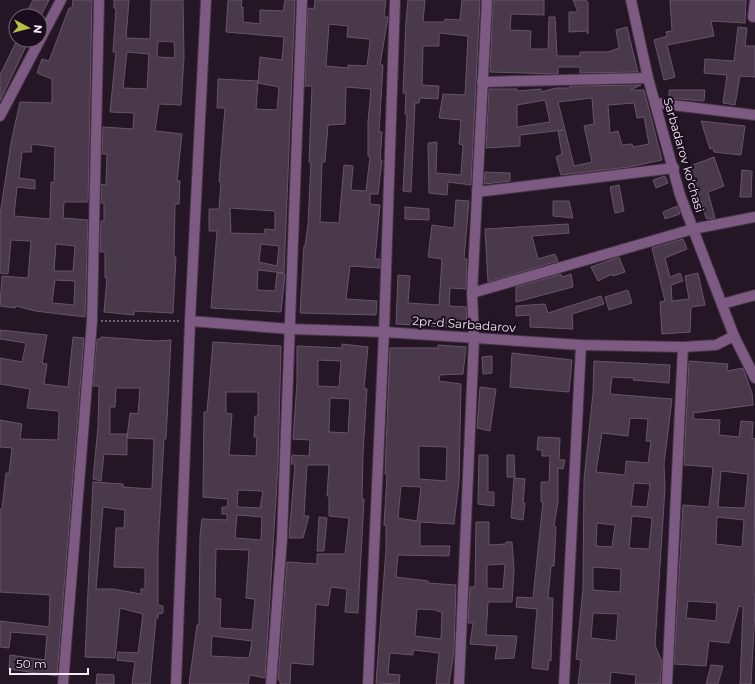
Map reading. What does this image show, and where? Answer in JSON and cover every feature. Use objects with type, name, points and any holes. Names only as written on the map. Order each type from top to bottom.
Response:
[{"type":"street","points":[[0,116],[62,0]]},
{"type":"street","points":[[63,684],[92,321],[99,0]]},
{"type":"street","points":[[176,684],[190,321],[206,0]]},
{"type":"street","points":[[271,684],[282,538],[302,0]]},
{"type":"street","points":[[368,684],[384,332],[395,0]]},
{"type":"street","points":[[458,684],[474,338],[472,292],[487,0]]},
{"type":"street","name":"Sarbadarov ko'chasi","points":[[631,0],[648,78],[674,168],[680,196],[734,336],[755,378]]},
{"type":"street","points":[[753,17],[755,0]]},
{"type":"street","points":[[482,82],[648,78]]},
{"type":"street","points":[[656,103],[755,115]]},
{"type":"street","points":[[477,192],[674,168]]},
{"type":"street","points":[[472,292],[693,229],[755,217]]},
{"type":"street","points":[[722,304],[755,295]]},
{"type":"street","name":"2pr-d Sarbadarov","points":[[190,321],[290,329],[384,332],[581,345],[683,347],[716,344],[734,336]]},
{"type":"street","points":[[564,684],[581,345]]},
{"type":"street","points":[[667,684],[683,347]]},
{"type":"path","points":[[92,321],[190,321]]},
{"type":"building","points":[[33,0],[49,0],[45,8],[29,8]]},
{"type":"building","points":[[73,0],[92,0],[88,202],[64,202],[63,218],[88,220],[85,317],[35,311],[16,306],[15,308],[0,306],[2,276],[28,278],[31,241],[11,240],[8,274],[0,273],[0,215],[11,143],[20,102],[52,103],[52,79],[37,73],[42,59],[49,61],[69,8],[72,8]],"holes":[[[32,144],[55,147],[54,183],[51,182],[50,219],[14,216],[17,187],[35,189],[35,180],[19,178],[22,152],[31,152]],[[56,244],[75,246],[73,271],[54,271]],[[55,280],[75,281],[74,305],[52,303]]]},
{"type":"building","points":[[114,0],[129,0],[126,38],[150,39],[151,0],[183,0],[184,57],[181,105],[159,104],[155,131],[182,134],[177,181],[180,181],[179,204],[175,204],[174,257],[176,257],[173,313],[134,311],[134,315],[104,312],[107,278],[105,278],[105,252],[100,252],[101,221],[104,221],[104,203],[101,203],[101,184],[106,185],[107,154],[102,154],[103,127],[133,129],[134,113],[110,112],[116,52],[113,52],[116,9],[114,8]],"holes":[[[158,41],[174,42],[175,58],[157,57]],[[127,52],[149,54],[147,89],[123,88]]]},
{"type":"building","points":[[228,0],[242,0],[241,7],[243,7],[243,22],[260,24],[260,10],[283,11],[285,0],[295,0],[284,273],[258,270],[257,290],[275,291],[277,273],[285,274],[281,312],[211,308],[217,231],[209,231],[209,209],[219,209],[221,183],[219,182],[225,108],[217,108],[218,79],[258,81],[256,109],[277,110],[279,87],[258,83],[260,57],[282,60],[284,37],[226,32]],"holes":[[[230,208],[275,211],[275,230],[265,229],[264,234],[231,233]],[[261,244],[279,246],[277,266],[259,262]]]},
{"type":"building","points":[[315,0],[386,0],[384,17],[388,17],[380,65],[383,65],[379,132],[382,132],[380,160],[382,160],[378,194],[370,194],[370,204],[380,205],[375,259],[380,259],[380,268],[350,266],[346,299],[377,301],[376,315],[300,313],[304,246],[308,225],[311,162],[309,162],[312,86],[305,86],[308,8],[314,9]],"holes":[[[329,24],[348,26],[347,37],[368,39],[370,41],[367,66],[348,65],[348,68],[326,66]],[[346,87],[371,89],[368,122],[368,156],[370,157],[366,191],[351,190],[353,166],[344,165],[339,223],[320,222],[322,162],[325,162],[328,125],[345,124]]]},
{"type":"building","points":[[408,0],[425,0],[423,22],[444,22],[445,19],[460,20],[462,0],[480,0],[471,185],[448,182],[447,195],[429,193],[428,143],[437,142],[436,173],[461,175],[463,145],[459,144],[461,120],[439,118],[443,94],[465,95],[468,36],[439,33],[439,46],[423,46],[422,85],[439,86],[438,99],[420,98],[419,103],[415,103],[411,192],[403,191],[407,114],[405,114],[406,93],[403,93]]},
{"type":"building","points":[[493,0],[544,0],[544,15],[511,14],[510,30],[531,31],[530,49],[548,49],[549,17],[555,17],[557,56],[580,56],[580,52],[608,52],[619,48],[616,30],[627,27],[638,72],[580,73],[580,67],[558,67],[558,74],[490,72]]},
{"type":"building","points":[[573,0],[586,0],[588,3],[588,34],[586,31],[569,32],[569,12],[578,12]]},
{"type":"building","points":[[670,0],[746,0],[745,23],[711,21],[714,36],[667,45],[675,77],[664,80],[654,40],[667,36],[666,32],[672,31]]},
{"type":"building","points":[[738,27],[747,28],[745,46],[755,46],[755,77],[740,76],[735,105],[723,103],[727,75],[704,73],[705,59],[734,61]]},
{"type":"building","points":[[13,48],[25,48],[0,101],[0,75]]},
{"type":"building","points":[[641,85],[630,90],[644,90],[662,160],[629,167],[561,175],[556,157],[562,154],[558,131],[563,130],[520,135],[520,146],[486,148],[489,89],[517,89],[517,91],[541,89],[541,92],[556,88],[570,88],[570,86]],"holes":[[[592,98],[594,124],[584,126],[592,162],[574,166],[558,102]],[[545,100],[550,122],[517,127],[517,105]],[[634,103],[637,118],[644,117],[649,144],[633,147],[632,144],[622,145],[618,131],[610,133],[608,105]]]},
{"type":"building","points":[[669,90],[705,90],[704,101],[669,98]]},
{"type":"building","points":[[701,121],[745,126],[741,155],[714,152],[713,148],[710,149]]},
{"type":"building","points":[[714,157],[724,186],[708,192],[715,218],[708,219],[706,218],[690,166]]},
{"type":"building","points":[[742,170],[752,171],[751,197],[740,197]]},
{"type":"building","points":[[485,172],[510,173],[510,181],[484,184]]},
{"type":"building","points":[[665,176],[668,183],[656,188],[653,180]]},
{"type":"building","points":[[619,185],[624,211],[615,213],[610,187]]},
{"type":"building","points":[[456,200],[469,201],[464,259],[467,259],[466,289],[450,288],[449,306],[466,307],[467,328],[396,324],[398,275],[410,276],[408,303],[439,305],[442,259],[428,257],[432,225],[454,228]]},
{"type":"building","points":[[553,201],[569,201],[573,218],[553,216]]},
{"type":"building","points":[[677,206],[680,214],[665,219],[663,212]]},
{"type":"building","points":[[405,207],[429,209],[429,220],[405,219]]},
{"type":"building","points":[[568,224],[569,233],[532,236],[538,259],[555,254],[558,261],[488,282],[485,229]]},
{"type":"building","points":[[683,239],[687,249],[665,258],[670,277],[680,273],[683,281],[671,285],[672,301],[689,299],[685,276],[698,273],[705,305],[691,307],[690,332],[662,334],[660,302],[665,301],[652,248]]},
{"type":"building","points":[[619,257],[625,272],[613,276],[612,274],[598,281],[591,267]]},
{"type":"building","points":[[561,274],[562,277],[571,274],[573,287],[516,302],[516,287]]},
{"type":"building","points":[[628,290],[632,303],[609,310],[605,297]]},
{"type":"building","points":[[601,296],[604,304],[572,314],[573,329],[530,327],[530,315],[516,316],[516,306],[545,304],[548,313]]},
{"type":"building","points":[[0,330],[47,335],[42,363],[47,364],[44,384],[68,387],[73,337],[84,338],[57,676],[9,669],[10,655],[45,660],[47,635],[11,632],[9,648],[0,647],[0,621],[49,627],[50,595],[0,592],[0,509],[2,509],[6,473],[9,473],[12,448],[0,447],[0,420],[22,424],[20,439],[58,440],[59,411],[27,408],[30,389],[0,384],[0,358],[22,362],[26,343],[0,339]]},
{"type":"building","points":[[101,337],[156,341],[171,340],[158,548],[158,605],[163,606],[163,613],[158,614],[158,618],[156,618],[150,684],[132,684],[135,662],[117,660],[118,652],[138,653],[143,614],[120,608],[115,658],[85,657],[93,482],[123,484],[123,487],[152,489],[154,439],[127,438],[127,455],[104,454],[101,481],[93,479],[98,427],[99,386],[93,386],[97,339],[101,339]],"holes":[[[116,388],[140,388],[138,414],[130,413],[127,438],[127,434],[110,434],[110,407],[115,407]],[[103,507],[125,510],[124,528],[116,528],[114,567],[145,568],[145,589],[141,589],[141,594],[113,589],[96,589]]]},
{"type":"building","points":[[213,342],[281,346],[278,464],[265,678],[250,675],[248,684],[189,684],[197,625],[199,625],[200,536],[202,519],[227,520],[227,514],[222,514],[222,507],[227,507],[228,499],[203,497],[204,412],[207,412]],"holes":[[[226,392],[258,392],[258,416],[255,416],[254,437],[257,437],[256,456],[229,455],[232,414],[226,413]],[[238,490],[263,491],[260,508],[237,507]],[[237,515],[262,517],[261,540],[235,538]],[[216,549],[249,550],[246,598],[255,599],[252,630],[220,628],[221,599],[215,598]],[[212,636],[252,641],[249,658],[211,656]]]},
{"type":"building","points":[[342,344],[368,347],[364,388],[367,389],[363,454],[362,499],[364,499],[358,613],[345,612],[347,589],[331,587],[328,606],[316,604],[313,665],[291,663],[290,684],[280,684],[280,680],[278,680],[287,562],[317,564],[317,554],[345,554],[349,518],[329,516],[329,496],[327,496],[329,465],[307,465],[304,516],[309,516],[303,538],[289,538],[295,464],[291,464],[292,455],[309,456],[310,440],[293,439],[297,383],[297,346],[342,348]],"holes":[[[318,360],[341,361],[339,387],[318,386]],[[330,398],[350,399],[348,433],[329,432]]]},
{"type":"building","points":[[438,345],[466,347],[463,374],[440,375],[439,381],[461,384],[459,482],[454,524],[420,522],[420,546],[450,546],[449,556],[398,555],[396,577],[428,581],[428,583],[456,585],[454,651],[449,684],[436,684],[439,653],[413,650],[413,655],[390,653],[388,674],[400,675],[399,684],[376,683],[386,550],[386,525],[384,525],[387,475],[385,474],[390,348],[438,348]],"holes":[[[419,446],[447,447],[446,481],[419,479]],[[401,486],[421,487],[417,521],[398,518]],[[417,609],[437,610],[442,612],[441,639],[415,636]]]},
{"type":"building","points":[[512,353],[572,360],[569,392],[510,387]]},
{"type":"building","points":[[492,356],[492,373],[483,374],[482,357]]},
{"type":"building","points":[[594,361],[670,365],[669,383],[633,380],[634,378],[612,377],[610,394],[672,399],[664,464],[665,488],[655,645],[662,662],[660,684],[635,684],[636,675],[611,672],[610,684],[578,684],[581,660],[576,659],[583,589],[584,480],[593,393]],"holes":[[[630,418],[648,419],[646,441],[651,441],[648,463],[626,461],[625,475],[596,472],[602,433],[628,436]],[[634,483],[650,484],[647,507],[631,506]],[[632,516],[652,518],[649,549],[629,548]],[[597,523],[615,525],[612,547],[596,546]],[[593,567],[621,569],[620,592],[593,590]],[[593,613],[618,614],[616,641],[591,638]]]},
{"type":"building","points":[[689,361],[728,364],[727,371],[743,368],[752,393],[753,405],[693,413],[694,419],[720,420],[719,435],[739,437],[741,421],[753,422],[752,438],[755,439],[755,610],[751,684],[740,684],[743,607],[739,606],[729,643],[709,641],[706,666],[674,664],[683,505],[709,507],[713,467],[684,465]],"holes":[[[721,471],[748,474],[745,508],[718,507]],[[717,517],[744,520],[742,547],[716,544]],[[688,601],[717,603],[716,621],[686,618]]]},
{"type":"building","points":[[480,387],[496,389],[490,431],[477,428]]},
{"type":"building","points":[[538,437],[560,438],[559,460],[565,460],[563,469],[558,468],[558,502],[554,526],[556,527],[554,566],[551,566],[548,598],[553,598],[551,661],[549,660],[548,670],[532,668],[537,609],[516,607],[517,597],[533,598],[543,502],[541,502],[541,482],[549,482],[550,456],[542,456],[542,450],[537,450]]},
{"type":"building","points":[[479,455],[488,455],[488,492],[494,492],[494,506],[478,504]]},
{"type":"building","points":[[507,455],[514,455],[515,477],[507,477]]},
{"type":"building","points":[[514,478],[525,479],[523,520],[511,518]]},
{"type":"building","points":[[319,517],[327,518],[324,551],[317,551]]},
{"type":"building","points":[[476,522],[489,522],[489,545],[506,544],[506,542],[512,542],[514,569],[512,602],[488,602],[486,635],[517,636],[514,658],[495,659],[497,646],[470,644],[473,623],[468,623],[470,587],[475,587]],"holes":[[[505,564],[503,589],[487,588],[487,565]]]},
{"type":"building","points":[[711,665],[723,666],[718,684],[706,684]]},
{"type":"building","points":[[97,674],[114,675],[114,684],[96,684]]}]
